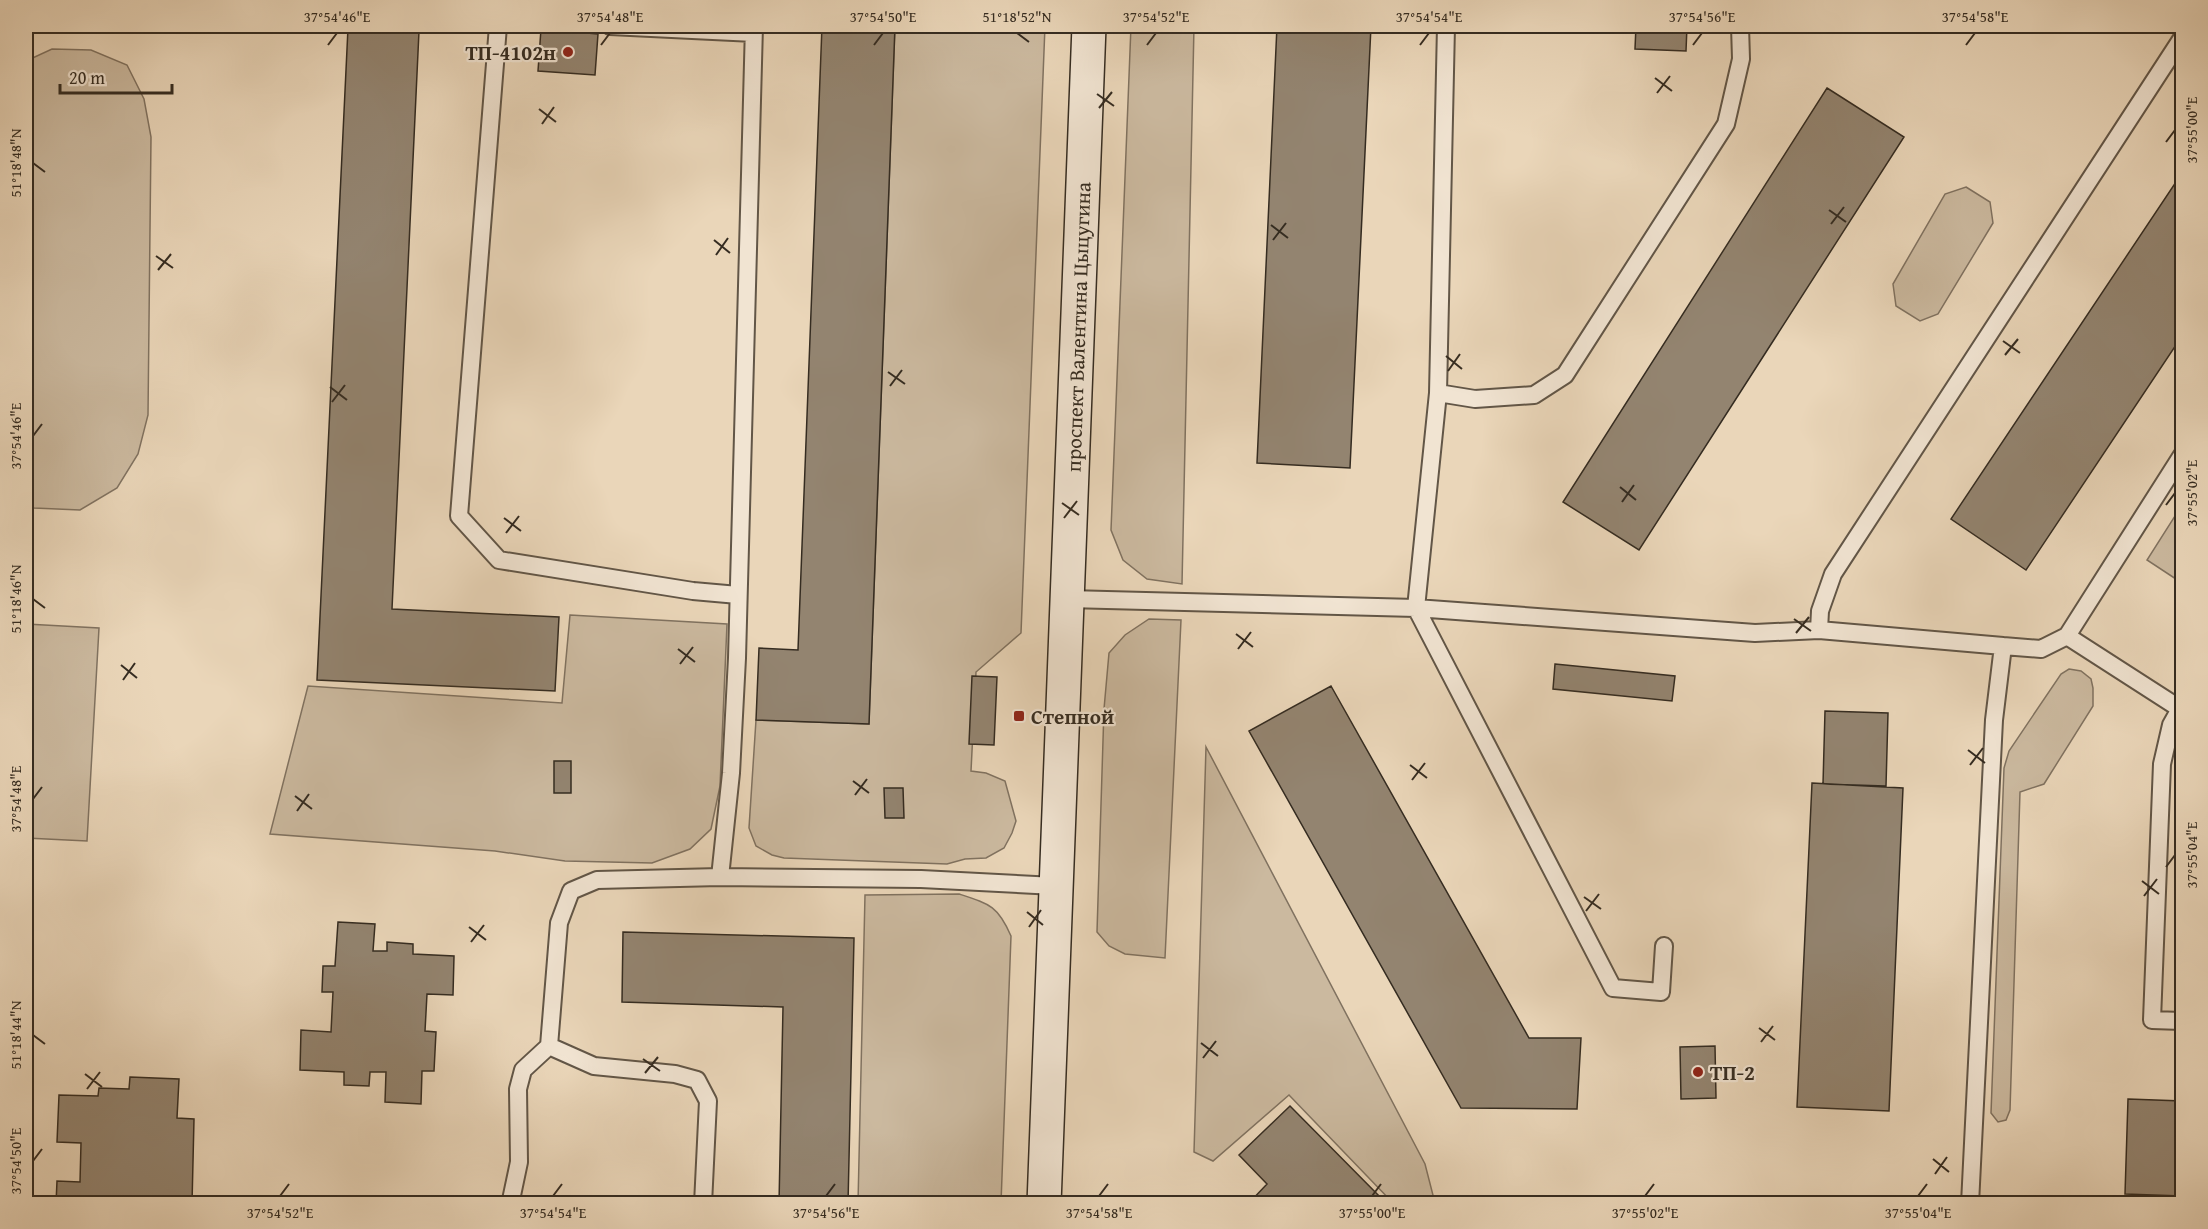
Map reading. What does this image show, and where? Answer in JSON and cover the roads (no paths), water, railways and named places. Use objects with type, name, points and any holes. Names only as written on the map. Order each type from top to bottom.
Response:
[{"type":"main road","name":"проспект Валентина Цыцугина","points":[[1044,1203],[1089,26]]},
{"type":"lane","points":[[498,26],[459,516],[500,560],[693,591],[738,595]]},
{"type":"lane","points":[[610,26],[754,29],[737,658],[731,773],[720,877]]},
{"type":"lane","points":[[1446,26],[1438,393],[1416,608],[1613,988],[1661,992],[1664,946]]},
{"type":"lane","points":[[1438,393],[1475,399],[1534,395],[1565,375],[1726,124],[1741,59],[1740,26]]},
{"type":"lane","points":[[1819,630],[1820,611],[1833,574],[2182,38]]},
{"type":"lane","points":[[1068,599],[1416,608],[1755,633],[1819,630],[2041,650],[2067,636],[2182,455]]},
{"type":"lane","points":[[2067,636],[2181,709],[2171,726],[2162,764],[2152,1020],[2182,1021]]},
{"type":"lane","points":[[1970,1203],[1994,720],[2003,646]]},
{"type":"lane","points":[[508,1203],[511,1200],[519,1162],[518,1089],[523,1070],[549,1046],[559,923],[571,891],[597,880],[720,877],[921,879],[1055,886]]},
{"type":"lane","points":[[549,1046],[594,1066],[675,1074],[697,1080],[708,1101],[703,1203]]},
{"type":"place","name":"ТП-4102н","points":[[568,52]]},
{"type":"place","name":"Степной","points":[[1019,716]]},
{"type":"place","name":"ТП-2","points":[[1698,1072]]}]
